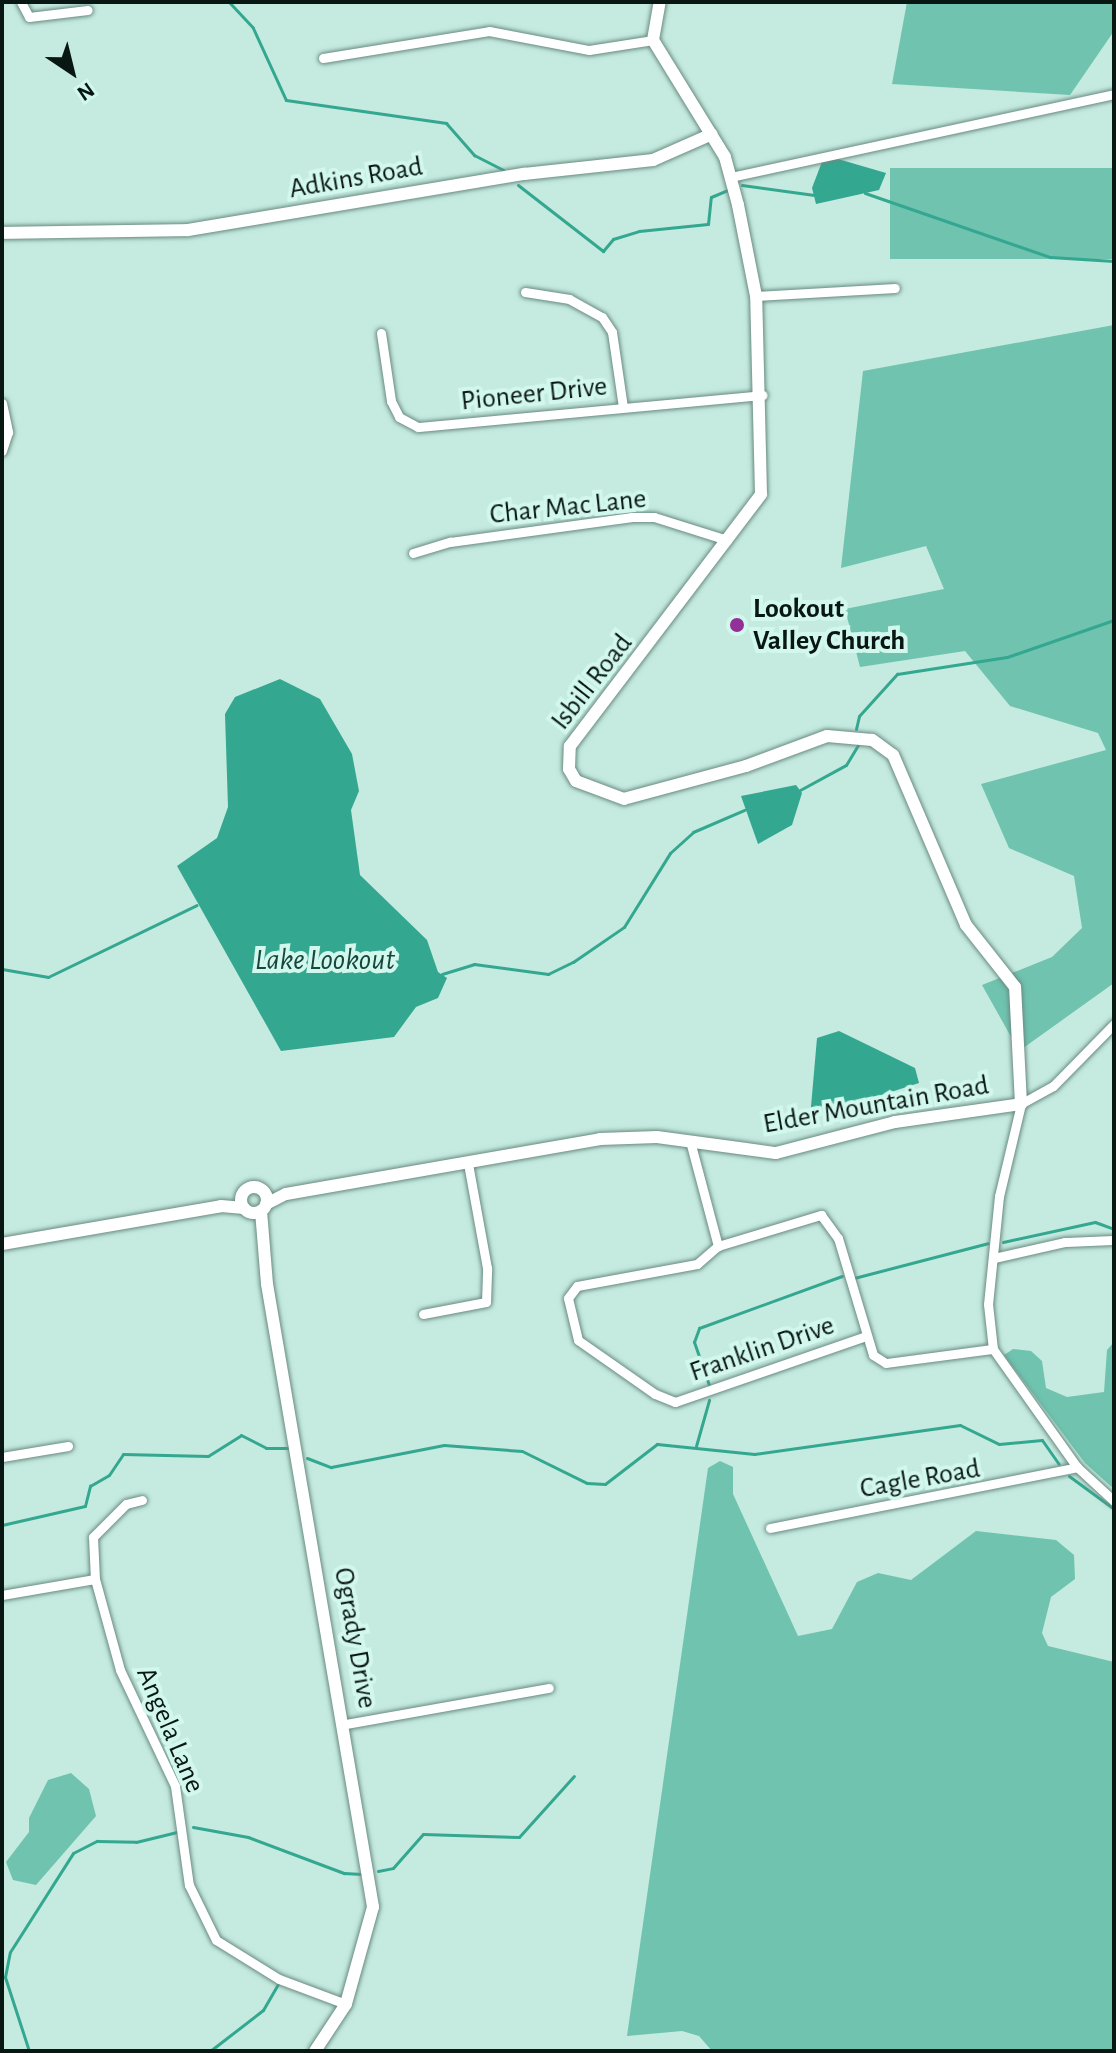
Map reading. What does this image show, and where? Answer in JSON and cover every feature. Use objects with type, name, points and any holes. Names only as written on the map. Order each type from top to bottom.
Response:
[{"type":"street","points":[[21,2],[29,17],[88,10]]},
{"type":"street","points":[[323,58],[489,31],[589,50],[653,40],[660,2]]},
{"type":"street","name":"Isbill Road","points":[[653,40],[712,134],[731,177],[756,296],[763,395],[761,494],[570,746],[569,769],[587,787],[624,799],[746,766],[827,736],[872,740],[893,755],[966,925],[1015,987],[1021,1104]]},
{"type":"street","points":[[731,177],[1114,94]]},
{"type":"street","name":"Adkins Road","points":[[2,233],[188,230],[524,174],[653,160],[712,134]]},
{"type":"street","points":[[756,296],[895,288]]},
{"type":"street","points":[[525,292],[569,299],[602,317],[612,332],[623,407]]},
{"type":"street","name":"Pioneer Drive","points":[[381,333],[391,401],[399,417],[418,427],[763,395]]},
{"type":"street","points":[[2,403],[8,432],[2,451]]},
{"type":"street","name":"Char Mac Lane","points":[[413,553],[450,542],[632,517],[656,518],[727,540]]},
{"type":"street","name":"Elder Mountain Road","points":[[2,1244],[221,1206],[257,1208],[286,1194],[600,1139],[690,1141],[776,1153],[895,1122],[1021,1104],[1053,1086],[1114,1024]]},
{"type":"street","points":[[1021,1104],[999,1196],[988,1304],[993,1349],[1077,1467],[1114,1501]]},
{"type":"street","points":[[690,1141],[718,1246],[809,1216],[826,1217],[866,1336]]},
{"type":"street","points":[[423,1314],[486,1302],[487,1268],[468,1163]]},
{"type":"street","name":"Elder Mountain Road","points":[[221,1206],[253,1187],[257,1208]]},
{"type":"street","points":[[242,1193],[257,1208]]},
{"type":"street","name":"Ogrady Drive","points":[[257,1208],[346,1724],[373,1907],[346,2004],[315,2051]]},
{"type":"street","points":[[994,1258],[1065,1242],[1114,1240]]},
{"type":"street","name":"Franklin Drive","points":[[718,1246],[697,1264],[577,1286],[568,1298],[578,1340],[655,1394],[675,1402],[866,1336],[873,1355],[886,1363],[993,1349]]},
{"type":"street","points":[[2,1457],[68,1446]]},
{"type":"street","name":"Cagle Road","points":[[770,1528],[1077,1467]]},
{"type":"street","name":"Angela Lane","points":[[142,1500],[126,1504],[93,1537],[95,1579],[120,1670],[175,1786],[188,1882],[216,1940],[279,1979],[346,2004]]},
{"type":"street","points":[[2,1595],[95,1579]]},
{"type":"street","points":[[346,1724],[549,1688]]},
{"type":"shaded area","points":[[907,2],[1114,2],[1114,31],[1070,95],[892,84]]},
{"type":"shaded area","points":[[890,168],[1114,168],[1114,259],[890,259]]},
{"type":"shaded area","points":[[1114,325],[1114,983],[1019,1051],[982,985],[1052,957],[1082,928],[1074,876],[1009,848],[981,784],[1106,750],[1098,733],[1010,706],[965,651],[860,667],[845,609],[944,589],[926,546],[841,568],[863,371]]},
{"type":"shaded area","points":[[1114,1342],[1114,1489],[1085,1463],[1004,1355],[1013,1349],[1031,1351],[1042,1361],[1046,1388],[1067,1397],[1104,1392],[1107,1350]]},
{"type":"shaded area","points":[[720,1461],[733,1467],[733,1494],[798,1636],[832,1629],[857,1582],[878,1573],[911,1580],[976,1531],[1056,1540],[1074,1555],[1075,1579],[1051,1597],[1042,1633],[1048,1646],[1114,1662],[1114,2051],[712,2051],[699,2036],[682,2031],[627,2036],[708,1468]]},
{"type":"shaded area","points":[[71,1773],[89,1789],[96,1816],[36,1885],[13,1880],[6,1862],[29,1832],[29,1818],[48,1780]]},
{"type":"water","points":[[823,159],[838,159],[886,173],[879,190],[816,204],[812,188]]},
{"type":"water","name":"Lake Lookout","points":[[280,679],[320,699],[352,754],[359,791],[351,810],[360,875],[427,940],[438,972],[447,978],[438,998],[416,1007],[394,1037],[281,1051],[177,866],[217,838],[228,807],[225,714],[235,697]]},
{"type":"water","points":[[796,785],[802,793],[792,825],[758,844],[741,796]]},
{"type":"water","points":[[839,1031],[915,1068],[919,1083],[810,1118],[817,1038]]},
{"type":"waterway","points":[[229,2],[253,28],[286,100],[446,123],[474,155],[503,170]]},
{"type":"waterway","points":[[518,185],[603,251],[613,239],[639,231],[708,224],[711,197],[730,189]]},
{"type":"waterway","points":[[742,185],[814,195]]},
{"type":"waterway","points":[[865,193],[1050,257],[1114,261]]},
{"type":"waterway","points":[[856,729],[859,716],[897,674],[1007,657],[1114,620]]},
{"type":"waterway","points":[[800,790],[846,765],[858,745]]},
{"type":"waterway","points":[[442,974],[474,964],[548,974],[573,962],[624,927],[670,853],[693,832],[744,810]]},
{"type":"waterway","points":[[2,969],[48,977],[197,905]]},
{"type":"waterway","points":[[1003,1242],[1095,1222],[1114,1229]]},
{"type":"waterway","points":[[854,1278],[988,1243]]},
{"type":"waterway","points":[[709,1385],[694,1342],[699,1328],[842,1276]]},
{"type":"waterway","points":[[696,1446],[709,1400]]},
{"type":"waterway","points":[[307,1458],[331,1467],[444,1445],[522,1451],[587,1483],[605,1484],[657,1444],[754,1454],[960,1425],[999,1444],[1042,1440],[1059,1464]]},
{"type":"waterway","points":[[2,1525],[85,1506],[90,1486],[109,1475],[123,1454],[208,1456],[241,1435],[266,1448],[291,1448]]},
{"type":"waterway","points":[[1069,1476],[1114,1509]]},
{"type":"waterway","points":[[378,1871],[393,1868],[423,1834],[519,1837],[574,1776]]},
{"type":"waterway","points":[[193,1827],[248,1837],[344,1873],[362,1874]]},
{"type":"waterway","points":[[29,2051],[5,1977],[10,1952],[73,1853],[97,1841],[136,1842],[177,1832]]},
{"type":"waterway","points":[[210,2051],[263,2010],[278,1984]]},
{"type":"place","name":"Lookout Valley Church","points":[[737,625]]}]
